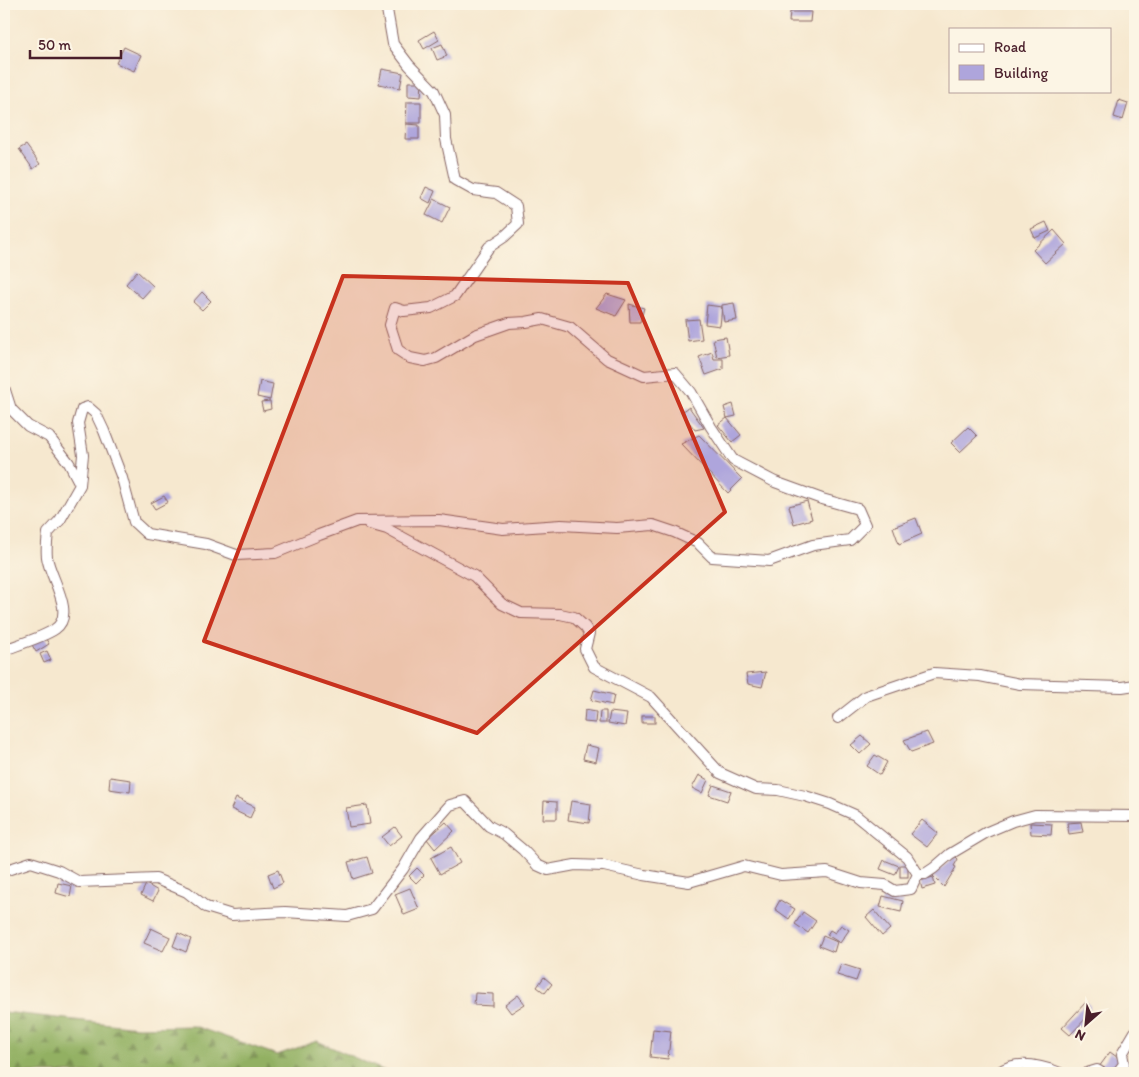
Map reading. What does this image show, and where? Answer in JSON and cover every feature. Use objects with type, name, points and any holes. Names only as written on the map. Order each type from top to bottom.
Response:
[{"type":"street","points":[[4,650],[55,630],[62,623],[64,616],[57,582],[46,558],[48,533],[60,520],[80,485],[83,455],[78,423],[82,409],[88,407],[96,414],[104,431],[122,478],[134,522],[147,534],[206,544],[236,555],[275,553],[319,534],[357,521],[439,520],[503,529],[561,525],[617,528],[653,525],[698,543],[712,557],[769,561],[814,545],[850,540],[865,525],[858,509],[822,499],[775,482],[733,460],[691,392],[675,373],[644,376],[607,359],[570,327],[542,319],[509,323],[475,334],[436,358],[425,361],[410,358],[398,350],[390,326],[395,308],[404,311],[431,308],[455,296],[489,247],[518,224],[516,206],[496,194],[473,190],[455,180],[446,140],[445,115],[434,91],[409,65],[394,44],[386,4]]},
{"type":"street","points":[[4,387],[11,409],[28,426],[49,438],[69,462],[80,485]]},
{"type":"street","points":[[357,521],[387,529],[474,576],[502,604],[521,613],[560,614],[574,617],[589,633],[585,649],[594,667],[651,697],[720,773],[756,789],[778,790],[805,796],[855,815],[907,857],[918,874]]},
{"type":"street","points":[[838,718],[866,696],[934,673],[980,676],[1020,684],[1122,687],[1135,685]]},
{"type":"street","points":[[4,871],[31,862],[59,871],[78,882],[156,879],[187,892],[206,907],[232,915],[285,912],[348,916],[372,909],[403,869],[421,838],[450,805],[465,801],[489,826],[504,834],[537,865],[548,870],[575,866],[604,866],[689,882],[744,866],[780,875],[827,872],[861,883],[885,885],[895,891],[911,888],[918,874]]},
{"type":"street","points":[[918,874],[925,874],[950,854],[987,832],[1013,821],[1035,815],[1135,816]]},
{"type":"street","points":[[1117,1073],[1124,1064],[1122,1054],[1135,1032]]},
{"type":"street","points":[[998,1073],[1007,1066],[1036,1064],[1060,1073]]},
{"type":"street","points":[[1087,1073],[1097,1070],[1102,1073]]},
{"type":"highlighted area","points":[[343,276],[628,283],[725,512],[477,733],[204,641]]},
{"type":"green space","points":[[4,1012],[137,1027],[194,1026],[277,1055],[317,1041],[386,1073],[4,1073]]},
{"type":"building","points":[[790,12],[811,12],[810,22],[789,22]]},
{"type":"building","points":[[434,31],[439,40],[424,49],[419,40]]},
{"type":"building","points":[[442,44],[447,56],[437,60],[432,48]]},
{"type":"building","points":[[124,47],[141,55],[134,71],[116,63]]},
{"type":"building","points":[[382,69],[403,73],[400,88],[379,84]]},
{"type":"building","points":[[408,82],[422,82],[421,97],[408,96]]},
{"type":"building","points":[[1119,100],[1128,103],[1123,120],[1114,117]]},
{"type":"building","points":[[407,102],[421,102],[421,123],[406,123]]},
{"type":"building","points":[[406,124],[419,125],[419,139],[405,139]]},
{"type":"building","points":[[26,145],[40,164],[33,169],[19,149]]},
{"type":"building","points":[[426,187],[435,191],[430,203],[421,198]]},
{"type":"building","points":[[434,199],[450,207],[442,223],[426,215]]},
{"type":"building","points":[[1046,222],[1050,231],[1035,238],[1031,229]]},
{"type":"building","points":[[1054,230],[1066,244],[1045,263],[1033,250]]},
{"type":"building","points":[[137,271],[153,286],[142,298],[126,284]]},
{"type":"building","points":[[202,292],[211,301],[202,310],[193,302]]},
{"type":"building","points":[[607,294],[626,300],[616,316],[596,308]]},
{"type":"building","points":[[734,303],[737,320],[724,322],[722,305]]},
{"type":"building","points":[[629,304],[644,308],[640,322],[630,322]]},
{"type":"building","points":[[707,305],[722,307],[720,326],[705,324]]},
{"type":"building","points":[[699,319],[702,339],[688,341],[685,320]]},
{"type":"building","points":[[726,337],[729,355],[717,357],[713,339]]},
{"type":"building","points":[[712,352],[714,359],[723,359],[723,369],[706,375],[699,357]]},
{"type":"building","points":[[260,381],[273,384],[270,400],[257,397]]},
{"type":"building","points":[[270,401],[271,409],[263,411],[261,402]]},
{"type":"building","points":[[733,404],[736,416],[727,418],[724,407]]},
{"type":"building","points":[[689,407],[704,428],[695,430],[682,412]]},
{"type":"building","points":[[727,418],[741,435],[732,442],[718,425]]},
{"type":"building","points":[[968,427],[977,436],[960,452],[951,443]]},
{"type":"building","points":[[699,435],[742,479],[728,493],[681,444]]},
{"type":"building","points":[[164,496],[168,502],[155,509],[151,503]]},
{"type":"building","points":[[807,501],[812,519],[794,524],[789,506]]},
{"type":"building","points":[[916,518],[922,534],[899,544],[893,527]]},
{"type":"building","points":[[44,636],[49,644],[36,652],[31,643]]},
{"type":"building","points":[[47,651],[51,660],[44,663],[40,654]]},
{"type":"building","points":[[766,672],[762,687],[748,684],[746,674]]},
{"type":"building","points":[[594,690],[614,695],[612,705],[591,700]]},
{"type":"building","points":[[585,710],[596,712],[595,723],[584,722]]},
{"type":"building","points":[[600,711],[606,711],[606,723],[599,723]]},
{"type":"building","points":[[610,712],[627,714],[625,726],[608,723]]},
{"type":"building","points":[[642,716],[655,716],[655,723],[642,723]]},
{"type":"building","points":[[927,732],[933,744],[911,752],[904,740]]},
{"type":"building","points":[[862,736],[871,744],[860,754],[851,745]]},
{"type":"building","points":[[586,745],[599,748],[596,762],[583,759]]},
{"type":"building","points":[[875,755],[887,762],[880,775],[867,766]]},
{"type":"building","points":[[699,775],[708,780],[702,793],[692,788]]},
{"type":"building","points":[[110,777],[131,780],[130,792],[109,789]]},
{"type":"building","points":[[713,785],[731,791],[727,801],[709,795]]},
{"type":"building","points":[[236,798],[255,807],[250,818],[231,809]]},
{"type":"building","points":[[544,801],[557,802],[557,819],[543,819]]},
{"type":"building","points":[[571,801],[591,804],[589,823],[568,820]]},
{"type":"building","points":[[367,805],[370,824],[349,827],[346,808]]},
{"type":"building","points":[[922,820],[938,833],[927,847],[910,834]]},
{"type":"building","points":[[446,822],[454,831],[435,849],[427,839]]},
{"type":"building","points":[[1081,822],[1083,832],[1069,834],[1067,823]]},
{"type":"building","points":[[1030,823],[1052,824],[1051,835],[1031,834]]},
{"type":"building","points":[[395,827],[402,836],[389,846],[382,837]]},
{"type":"building","points":[[451,847],[460,863],[440,874],[431,858]]},
{"type":"building","points":[[955,856],[958,859],[954,866],[956,867],[944,887],[933,876]]},
{"type":"building","points":[[367,857],[372,873],[353,879],[348,862]]},
{"type":"building","points":[[884,860],[899,866],[895,875],[880,869]]},
{"type":"building","points":[[900,865],[908,865],[908,877],[900,877]]},
{"type":"building","points":[[417,868],[424,875],[416,883],[409,876]]},
{"type":"building","points":[[278,870],[283,883],[273,888],[268,874]]},
{"type":"building","points":[[933,877],[935,885],[922,889],[920,881]]},
{"type":"building","points":[[58,883],[72,886],[70,897],[56,893]]},
{"type":"building","points":[[146,884],[158,891],[153,901],[141,895]]},
{"type":"building","points":[[410,888],[419,909],[404,915],[395,894]]},
{"type":"building","points":[[883,896],[903,901],[901,912],[880,907]]},
{"type":"building","points":[[780,900],[795,909],[789,919],[775,909]]},
{"type":"building","points":[[874,910],[890,929],[882,936],[866,917]]},
{"type":"building","points":[[803,912],[816,921],[808,933],[795,924]]},
{"type":"building","points":[[841,925],[849,930],[840,943],[827,935],[830,930],[835,933]]},
{"type":"building","points":[[151,928],[170,937],[163,951],[144,943]]},
{"type":"building","points":[[178,933],[191,939],[186,952],[173,946]]},
{"type":"building","points":[[823,936],[837,942],[834,952],[819,946]]},
{"type":"building","points":[[841,964],[860,970],[856,981],[837,975]]},
{"type":"building","points":[[544,977],[552,984],[545,993],[537,987]]},
{"type":"building","points":[[475,993],[493,994],[493,1006],[474,1005]]},
{"type":"building","points":[[518,995],[525,1004],[511,1013],[505,1005]]},
{"type":"building","points":[[1086,1002],[1090,1006],[1090,1014],[1070,1035],[1062,1028]]},
{"type":"building","points":[[653,1029],[671,1031],[668,1059],[650,1057]]},
{"type":"building","points":[[1110,1052],[1121,1060],[1112,1073],[1108,1073],[1099,1067]]}]
